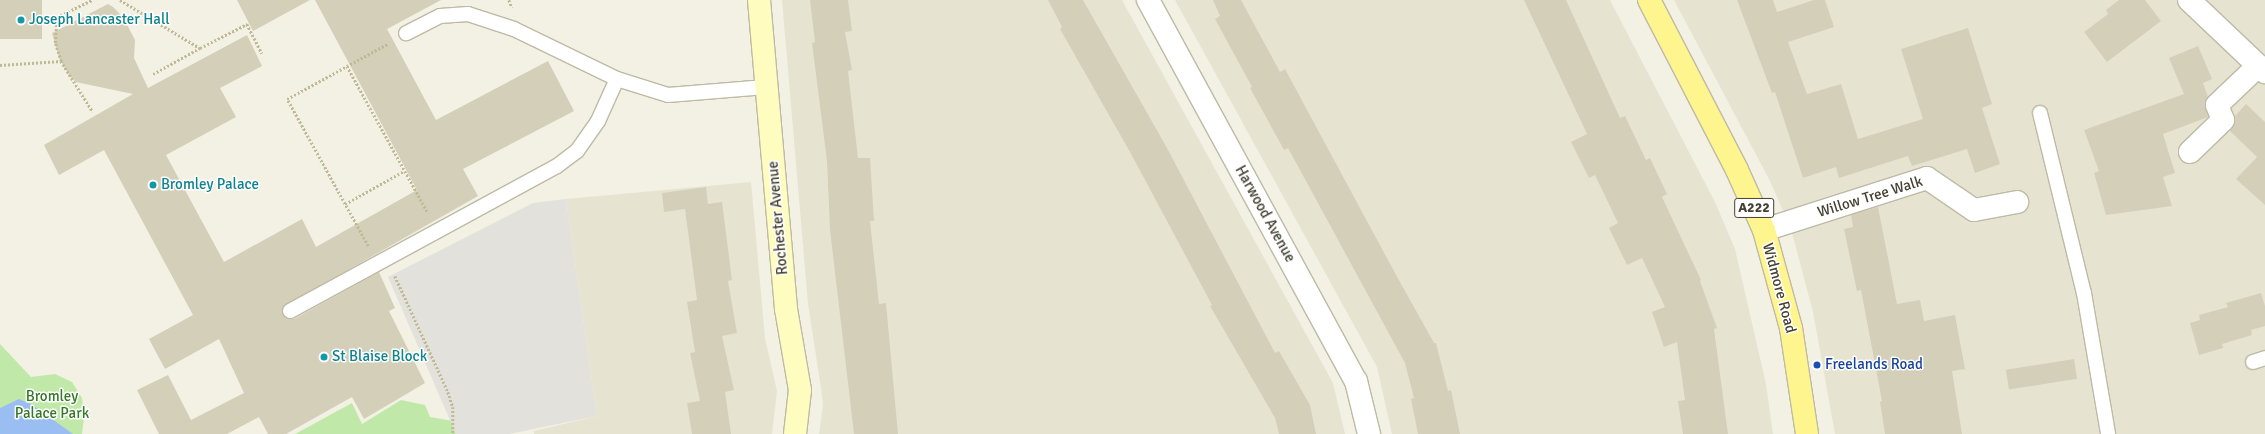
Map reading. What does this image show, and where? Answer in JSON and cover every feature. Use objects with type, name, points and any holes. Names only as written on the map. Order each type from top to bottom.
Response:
[{"type":"main road","name":"Widmore Road","points":[[1649,0],[1737,170],[1764,230],[1792,328],[1807,434]]},
{"type":"street","name":"Rochester Avenue","points":[[759,0],[786,309],[800,390],[794,434]]},
{"type":"street","name":"Harwood Avenue","points":[[1148,0],[1356,380],[1369,434]]},
{"type":"street","points":[[2190,0],[2262,69],[2218,105],[2223,120],[2190,152]]},
{"type":"street","name":"Willow Tree Walk","points":[[1764,230],[1927,178],[1974,210],[2017,202]]},
{"type":"lane","points":[[406,33],[440,16],[468,14],[514,29],[617,79],[668,96],[766,86]]},
{"type":"lane","points":[[290,311],[436,230],[558,166],[577,151],[598,121],[617,79]]},
{"type":"lane","points":[[2040,113],[2084,293],[2108,434]]},
{"type":"path","points":[[92,0],[57,17],[55,42],[61,61],[93,112]]},
{"type":"path","points":[[120,0],[200,48]]},
{"type":"path","points":[[153,74],[247,24],[262,53]]},
{"type":"path","points":[[406,33],[287,99],[345,204],[382,260],[448,392],[453,408],[453,434]]},
{"type":"path","points":[[0,65],[61,61]]},
{"type":"path","points":[[347,66],[436,230]]},
{"type":"path","points":[[345,204],[404,171]]},
{"type":"shaded area","points":[[782,0],[1122,0],[1333,383],[1345,434],[819,434],[823,405],[808,304]]},
{"type":"shaded area","points":[[1175,0],[1610,0],[1715,202],[1735,249],[1766,384],[1773,434],[1392,434],[1377,367]]},
{"type":"shaded area","points":[[1674,0],[2265,0],[2265,434],[1835,434],[1813,312],[1791,229],[1770,181]]},
{"type":"shaded area","points":[[751,182],[765,338],[777,391],[772,434],[534,434],[534,431],[597,416],[566,199]]},
{"type":"shaded area","points":[[566,199],[597,416],[509,434],[456,434],[388,277],[533,203]]},
{"type":"green space","name":"Bromley Palace Park","points":[[0,344],[31,377],[55,374],[72,382],[82,398],[84,417],[82,434],[0,434]]},
{"type":"green space","points":[[401,400],[425,405],[430,417],[453,421],[456,434],[295,434],[352,403],[362,424]]},
{"type":"water","points":[[19,399],[31,404],[73,434],[0,434],[0,408]]},
{"type":"building","name":"Joseph Lancaster Hall","points":[[0,0],[42,0],[42,39],[0,39]]},
{"type":"building","points":[[237,0],[310,0],[253,31]]},
{"type":"building","name":"Bromley Palace","points":[[315,0],[441,0],[387,29],[436,120],[548,61],[574,111],[463,169],[478,196],[283,307],[283,315],[289,319],[294,319],[379,272],[395,308],[389,311],[425,383],[364,419],[352,397],[286,434],[268,434],[259,417],[227,434],[159,434],[137,390],[168,375],[191,420],[244,393],[219,339],[165,369],[149,339],[193,315],[104,150],[59,175],[44,145],[133,94],[76,82],[69,75],[59,58],[52,33],[108,4],[123,17],[135,40],[134,58],[148,88],[247,35],[262,66],[220,88],[236,117],[166,155],[224,262],[302,219],[316,247],[417,190]]},
{"type":"building","points":[[810,0],[848,0],[852,31],[845,32],[852,70],[848,71],[858,158],[870,158],[874,221],[870,221],[879,304],[886,303],[898,434],[854,434],[830,230],[827,161],[812,43],[815,42]]},
{"type":"building","points":[[1048,0],[1083,0],[1167,148],[1275,353],[1279,351],[1310,405],[1316,434],[1279,434],[1275,418],[1210,306],[1212,305],[1130,152],[1060,29],[1062,27]]},
{"type":"building","points":[[1213,0],[1241,0],[1280,72],[1285,69],[1395,273],[1434,343],[1436,343],[1448,391],[1451,390],[1460,434],[1418,434],[1411,399],[1414,398],[1405,363],[1288,148],[1284,150],[1250,88],[1252,87],[1215,19],[1220,16]]},
{"type":"building","points":[[1524,0],[1566,0],[1620,118],[1625,116],[1646,160],[1650,158],[1667,194],[1662,197],[1701,280],[1700,281],[1717,328],[1714,329],[1728,434],[1683,434],[1678,401],[1685,400],[1677,342],[1664,347],[1652,312],[1665,307],[1642,258],[1627,265],[1609,228],[1618,223],[1595,175],[1589,178],[1571,142],[1587,134]]},
{"type":"building","points":[[1737,0],[1773,0],[1777,12],[1814,0],[1825,0],[1834,27],[1788,42],[1807,94],[1841,84],[1858,139],[1923,119],[1901,49],[1968,28],[1992,104],[1982,108],[2000,164],[1975,173],[1967,149],[1912,166],[1908,156],[1839,178],[1836,167],[1803,178],[1775,92],[1772,93]]},
{"type":"building","points":[[2119,0],[2145,0],[2161,21],[2107,62],[2084,32],[2108,14],[2106,10]]},
{"type":"building","points":[[2198,46],[2212,79],[2203,83],[2208,97],[2205,103],[2208,117],[2163,134],[2175,173],[2163,177],[2172,206],[2106,215],[2094,173],[2099,171],[2084,130],[2184,94],[2169,58]]},
{"type":"building","points":[[2246,104],[2265,122],[2265,205],[2236,179],[2257,157],[2230,131],[2235,123],[2235,116]]},
{"type":"building","points":[[706,187],[708,204],[722,202],[732,280],[728,281],[737,333],[722,336],[734,390],[725,392],[731,434],[692,434],[687,403],[700,401],[690,353],[695,352],[687,302],[697,300],[685,209],[664,212],[662,193]]},
{"type":"building","points":[[1878,207],[1897,304],[1920,300],[1924,321],[1955,315],[1965,369],[1952,371],[1962,434],[1885,434],[1880,402],[1882,401],[1861,290],[1857,291],[1844,229],[1853,227],[1851,215]]},
{"type":"building","points":[[2261,293],[2265,306],[2265,326],[2251,330],[2252,335],[2222,344],[2223,348],[2199,355],[2190,323],[2200,320],[2199,315],[2228,307],[2226,303]]},
{"type":"building","points":[[2074,359],[2077,379],[2009,390],[2006,370]]},
{"type":"place","name":"Joseph Lancaster Hall","points":[[21,20]]},
{"type":"place","name":"Bromley Palace","points":[[153,185]]},
{"type":"place","name":"St Blaise Block","points":[[324,357]]},
{"type":"place","name":"Freelands Road","points":[[1817,365]]}]
